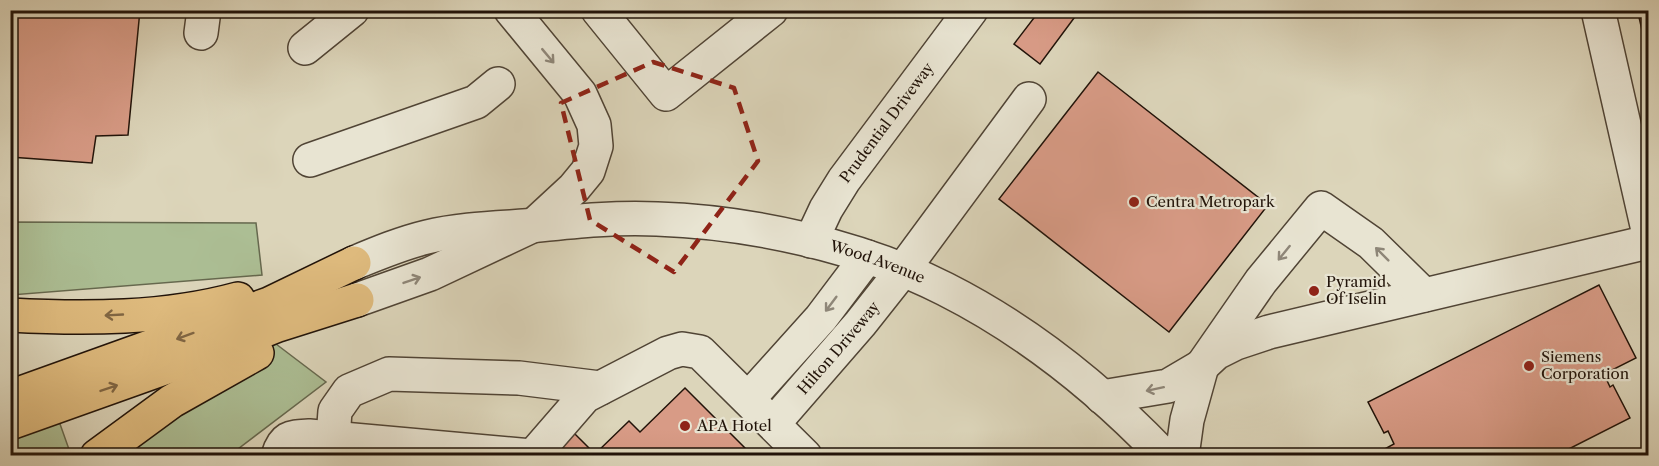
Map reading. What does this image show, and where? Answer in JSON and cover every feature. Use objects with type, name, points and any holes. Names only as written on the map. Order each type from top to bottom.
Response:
[{"type":"highway","points":[[10,315],[100,316],[173,311],[234,300],[354,263]]},
{"type":"highway","points":[[10,397],[269,304],[354,263]]},
{"type":"highway","points":[[10,423],[357,300]]},
{"type":"highway","points":[[97,456],[148,417],[195,387],[357,300]]},
{"type":"street","points":[[305,48],[352,10]]},
{"type":"street","points":[[511,10],[580,94],[591,116],[596,136],[594,157],[588,171],[574,188],[534,225]]},
{"type":"street","points":[[598,10],[666,94],[771,10]]},
{"type":"street","name":"Prudential Driveway","points":[[811,241],[826,209],[844,180],[971,10]]},
{"type":"street","points":[[1598,10],[1648,230]]},
{"type":"street","points":[[310,160],[476,102],[498,84]]},
{"type":"street","name":"Hilton Driveway","points":[[774,423],[861,324],[1029,99]]},
{"type":"street","points":[[1182,456],[1187,420],[1202,366],[1261,281],[1321,208],[1371,243],[1424,295]]},
{"type":"street","name":"Wood Avenue","points":[[354,263],[397,245],[429,236],[592,220],[655,219],[715,224],[811,241],[867,257],[902,271],[946,290],[1001,321],[1053,357],[1102,397],[1164,456]]},
{"type":"street","name":"Wood Avenue","points":[[357,300],[430,274],[534,225]]},
{"type":"street","points":[[1102,397],[1168,386],[1202,366],[1216,353],[1236,343],[1269,332],[1648,242]]},
{"type":"street","points":[[749,398],[821,318],[867,257]]},
{"type":"street","points":[[1261,281],[1260,304],[1269,332]]},
{"type":"street","points":[[279,456],[281,446],[290,437],[333,438],[532,456],[585,396],[668,353],[682,349],[700,352],[805,456]]},
{"type":"street","points":[[333,438],[335,411],[350,391],[388,374],[519,378],[600,388]]},
{"type":"highlighted area","points":[[653,62],[734,88],[758,161],[674,272],[590,220],[561,103]]},
{"type":"green space","points":[[11,222],[256,223],[262,275],[11,295]]},
{"type":"green space","points":[[276,344],[326,382],[230,455],[97,456],[248,358]]},
{"type":"green space","points":[[54,407],[71,455],[11,455],[10,423]]},
{"type":"building","points":[[10,10],[140,10],[128,135],[96,136],[92,163],[10,157]]},
{"type":"building","points":[[1040,10],[1080,10],[1040,64],[1014,44]]},
{"type":"building","points":[[1648,10],[1648,56],[1638,13]]},
{"type":"building","name":"Centra Metropark","points":[[1098,72],[1268,205],[1169,332],[999,199]]},
{"type":"building","name":"Siemens Corporation","points":[[1599,285],[1636,358],[1604,374],[1610,387],[1613,385],[1630,418],[1555,456],[1372,456],[1394,444],[1388,431],[1384,433],[1368,402]]},
{"type":"building","name":"APA Hotel","points":[[685,388],[753,456],[548,456],[572,431],[595,454],[629,421],[640,432]]},
{"type":"place","name":"Centra Metropark","points":[[1134,202]]},
{"type":"place","name":"Pyramid Of Iselin","points":[[1314,291]]},
{"type":"place","name":"Siemens Corporation","points":[[1529,366]]},
{"type":"place","name":"APA Hotel","points":[[685,426]]}]
